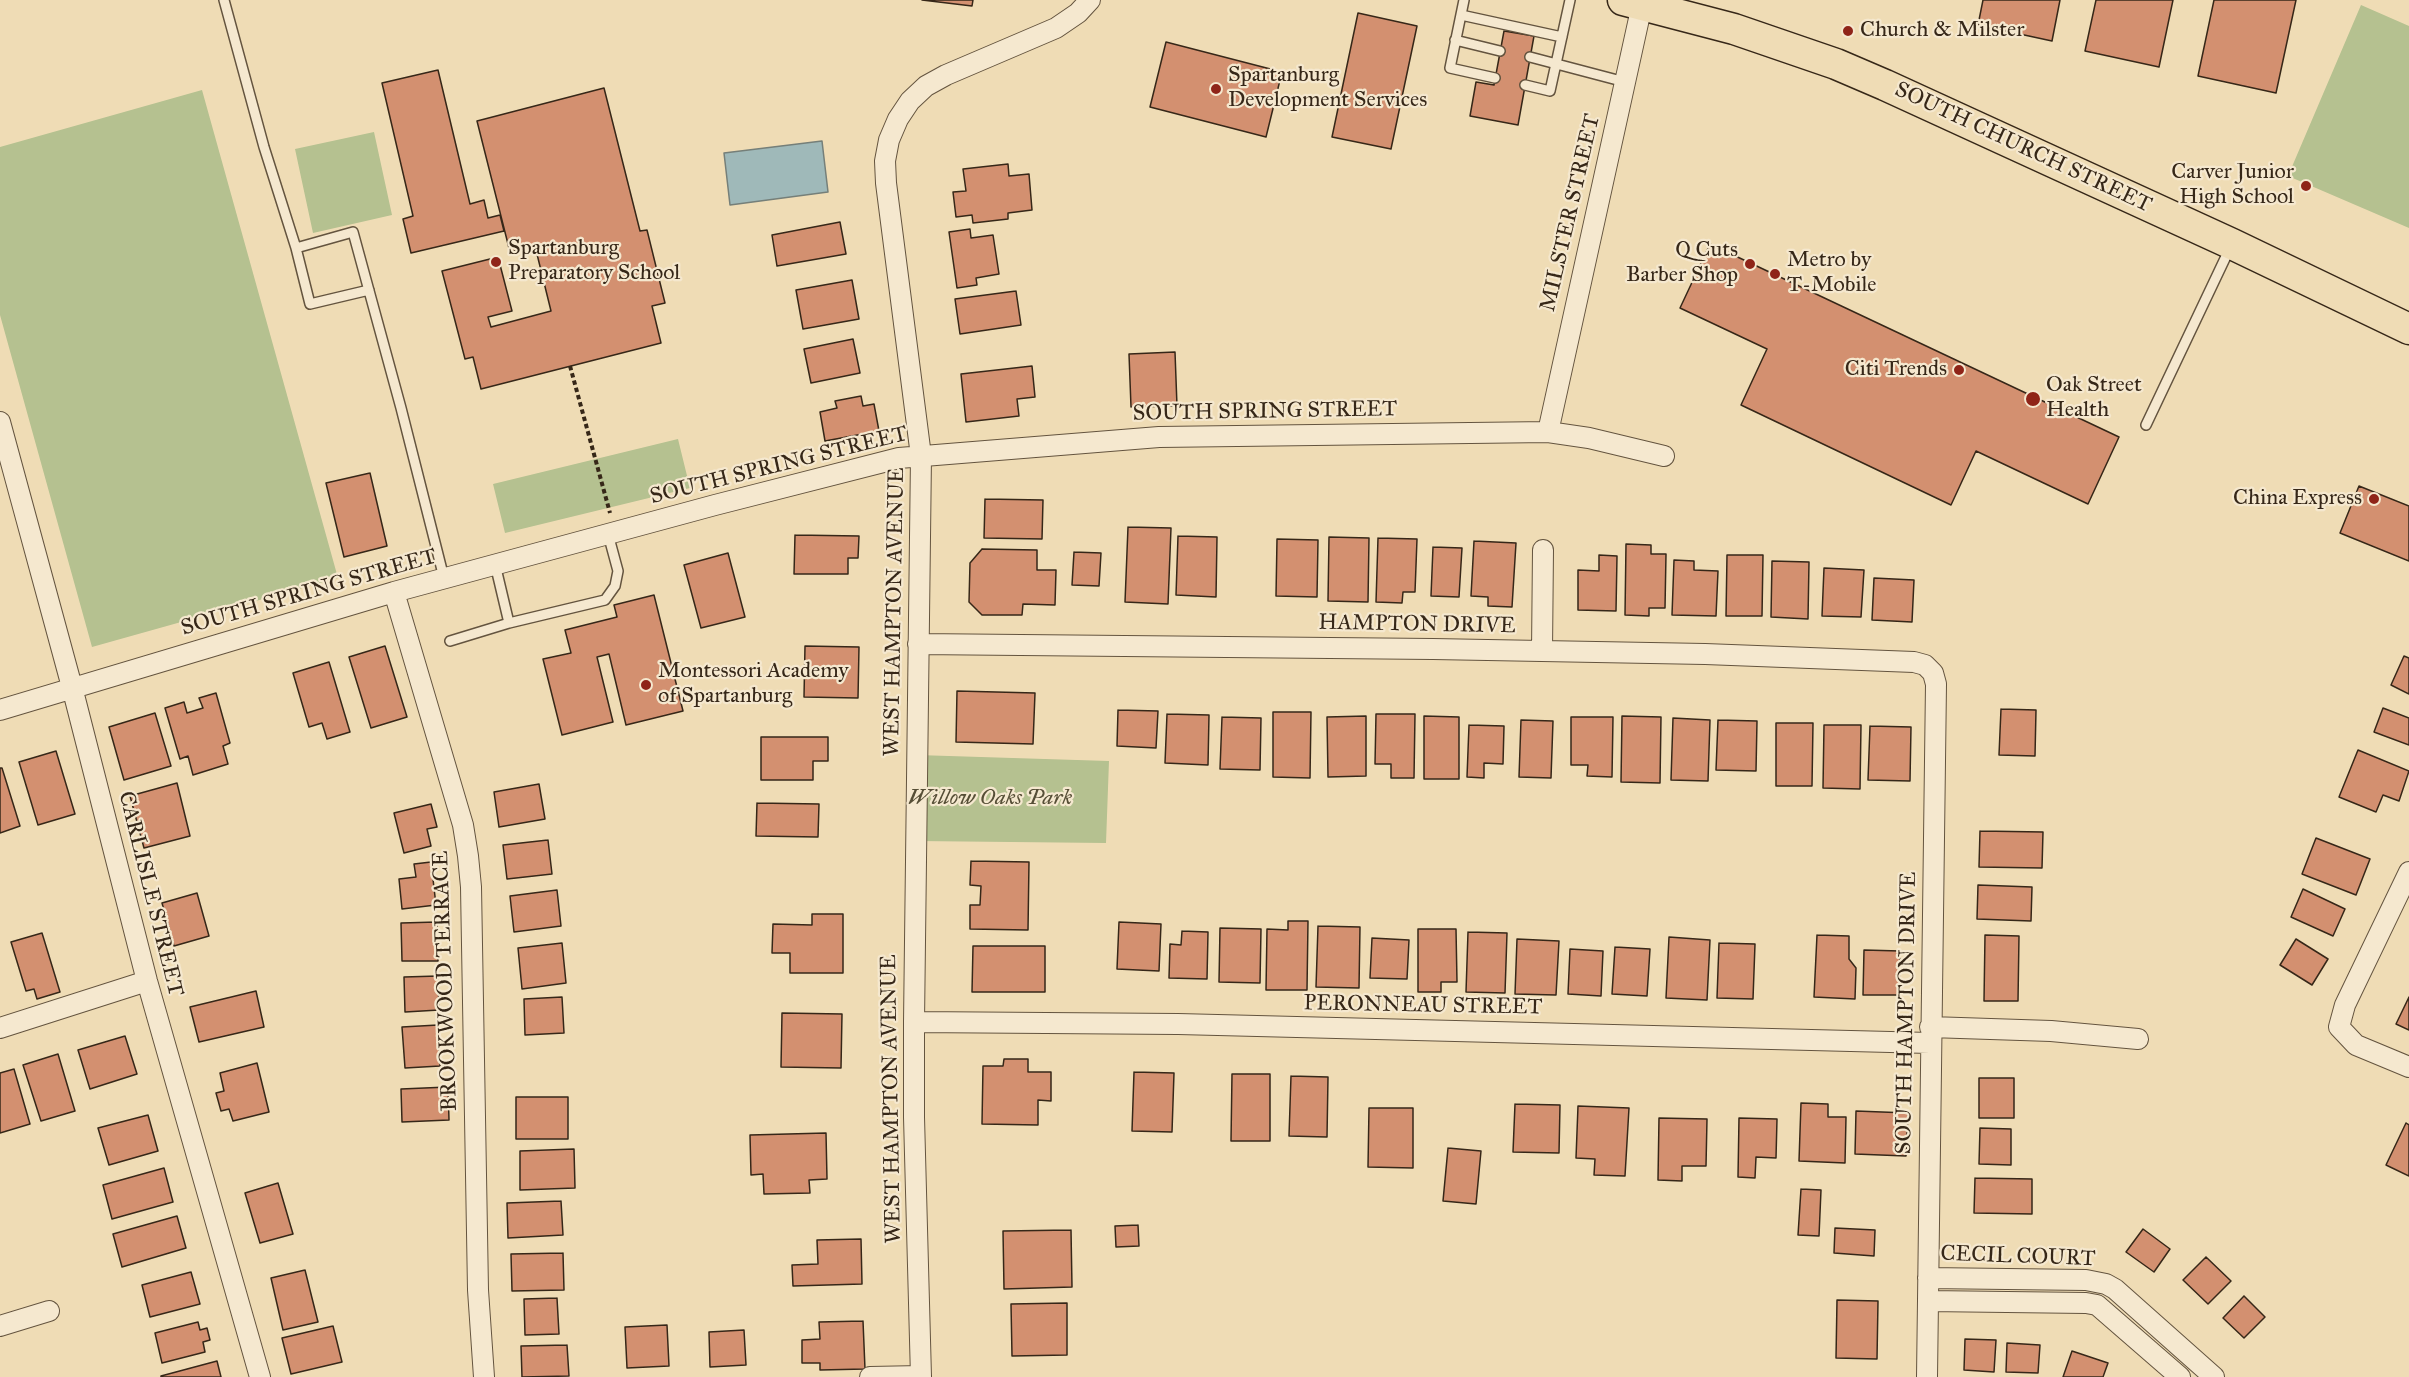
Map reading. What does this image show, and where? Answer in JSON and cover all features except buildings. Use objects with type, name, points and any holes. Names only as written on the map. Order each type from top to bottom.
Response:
[{"type":"main road","name":"SOUTH CHURCH STREET","points":[[1633,2],[1734,29],[1836,64],[2232,244],[2409,329]]},
{"type":"street","name":"WEST HAMPTON AVENUE","points":[[921,1376],[914,1117],[914,1022],[921,456],[885,161],[889,140],[898,119],[910,101],[926,86],[946,75],[1056,28],[1090,0]]},
{"type":"street","name":"MILSTER STREET","points":[[1548,432],[1625,82],[1633,2]]},
{"type":"street","name":"CARLISLE STREET","points":[[0,422],[72,687],[147,981],[260,1377]]},
{"type":"street","name":"SOUTH SPRING STREET","points":[[0,710],[495,564],[609,526],[887,461],[921,456],[1159,437],[1548,432],[1589,438],[1664,456]]},
{"type":"street","points":[[1542,651],[1543,550]]},
{"type":"street","name":"BROOKWOOD TERRACE","points":[[394,592],[463,825],[468,856],[471,887],[478,1290],[484,1377]]},
{"type":"street","name":"HAMPTON DRIVE","points":[[918,644],[1542,651],[1914,662]]},
{"type":"street","name":"SOUTH HAMPTON DRIVE","points":[[1914,662],[1925,665],[1933,673],[1936,684],[1927,1377]]},
{"type":"street","points":[[2409,872],[2345,1005],[2339,1028],[2356,1045],[2409,1067]]},
{"type":"street","points":[[0,1028],[147,981]]},
{"type":"street","name":"PERONNEAU STREET","points":[[914,1022],[1930,1035],[2051,1031],[2138,1039]]},
{"type":"street","name":"CECIL COURT","points":[[1928,1278],[2086,1280],[2106,1284],[2115,1289],[2214,1377]]},
{"type":"street","name":"CECIL COURT","points":[[2097,1305],[2106,1284]]},
{"type":"street","name":"CECIL COURT","points":[[1928,1301],[2097,1305],[2180,1377]]},
{"type":"street","points":[[0,1326],[49,1311]]},
{"type":"street","points":[[870,1377],[921,1376]]},
{"type":"lane","points":[[224,0],[310,304],[369,290]]},
{"type":"lane","points":[[1464,0],[1450,68],[1495,78]]},
{"type":"lane","points":[[1525,85],[1550,91],[1570,0]]},
{"type":"lane","points":[[1461,15],[1562,37]]},
{"type":"lane","points":[[1455,40],[1500,51]]},
{"type":"lane","points":[[1530,57],[1625,82]]},
{"type":"lane","points":[[296,248],[353,232],[444,578]]},
{"type":"lane","points":[[2146,425],[2232,244]]},
{"type":"lane","points":[[450,641],[509,623],[605,600],[615,586],[618,571],[609,526]]},
{"type":"lane","points":[[495,564],[509,623]]},
{"type":"path","points":[[570,366],[609,526]]},
{"type":"green space","points":[[2361,5],[2409,26],[2409,228],[2288,176]]},
{"type":"green space","points":[[202,90],[338,578],[92,647],[0,315],[0,147]]},
{"type":"green space","points":[[374,132],[392,215],[313,233],[295,149]]},
{"type":"green space","points":[[678,439],[690,488],[505,533],[493,484]]},
{"type":"green space","name":"Willow Oaks Park","points":[[917,755],[1109,761],[1106,843],[916,841]]},
{"type":"water","points":[[822,141],[828,192],[730,205],[724,153]]},
{"type":"place","name":"Church & Milster","points":[[1848,31]]},
{"type":"place","name":"Spartanburg Development Services","points":[[1216,89]]},
{"type":"place","name":"Carver Junior High School","points":[[2306,186]]},
{"type":"place","name":"Spartanburg Preparatory School","points":[[496,262]]},
{"type":"place","name":"Q Cuts Barber Shop","points":[[1750,264]]},
{"type":"place","name":"Metro by T-Mobile","points":[[1775,274]]},
{"type":"place","name":"Citi Trends","points":[[1959,370]]},
{"type":"place","name":"Oak Street Health","points":[[2033,399]]},
{"type":"place","name":"China Express","points":[[2374,499]]},
{"type":"place","name":"Montessori Academy of Spartanburg","points":[[646,685]]}]
